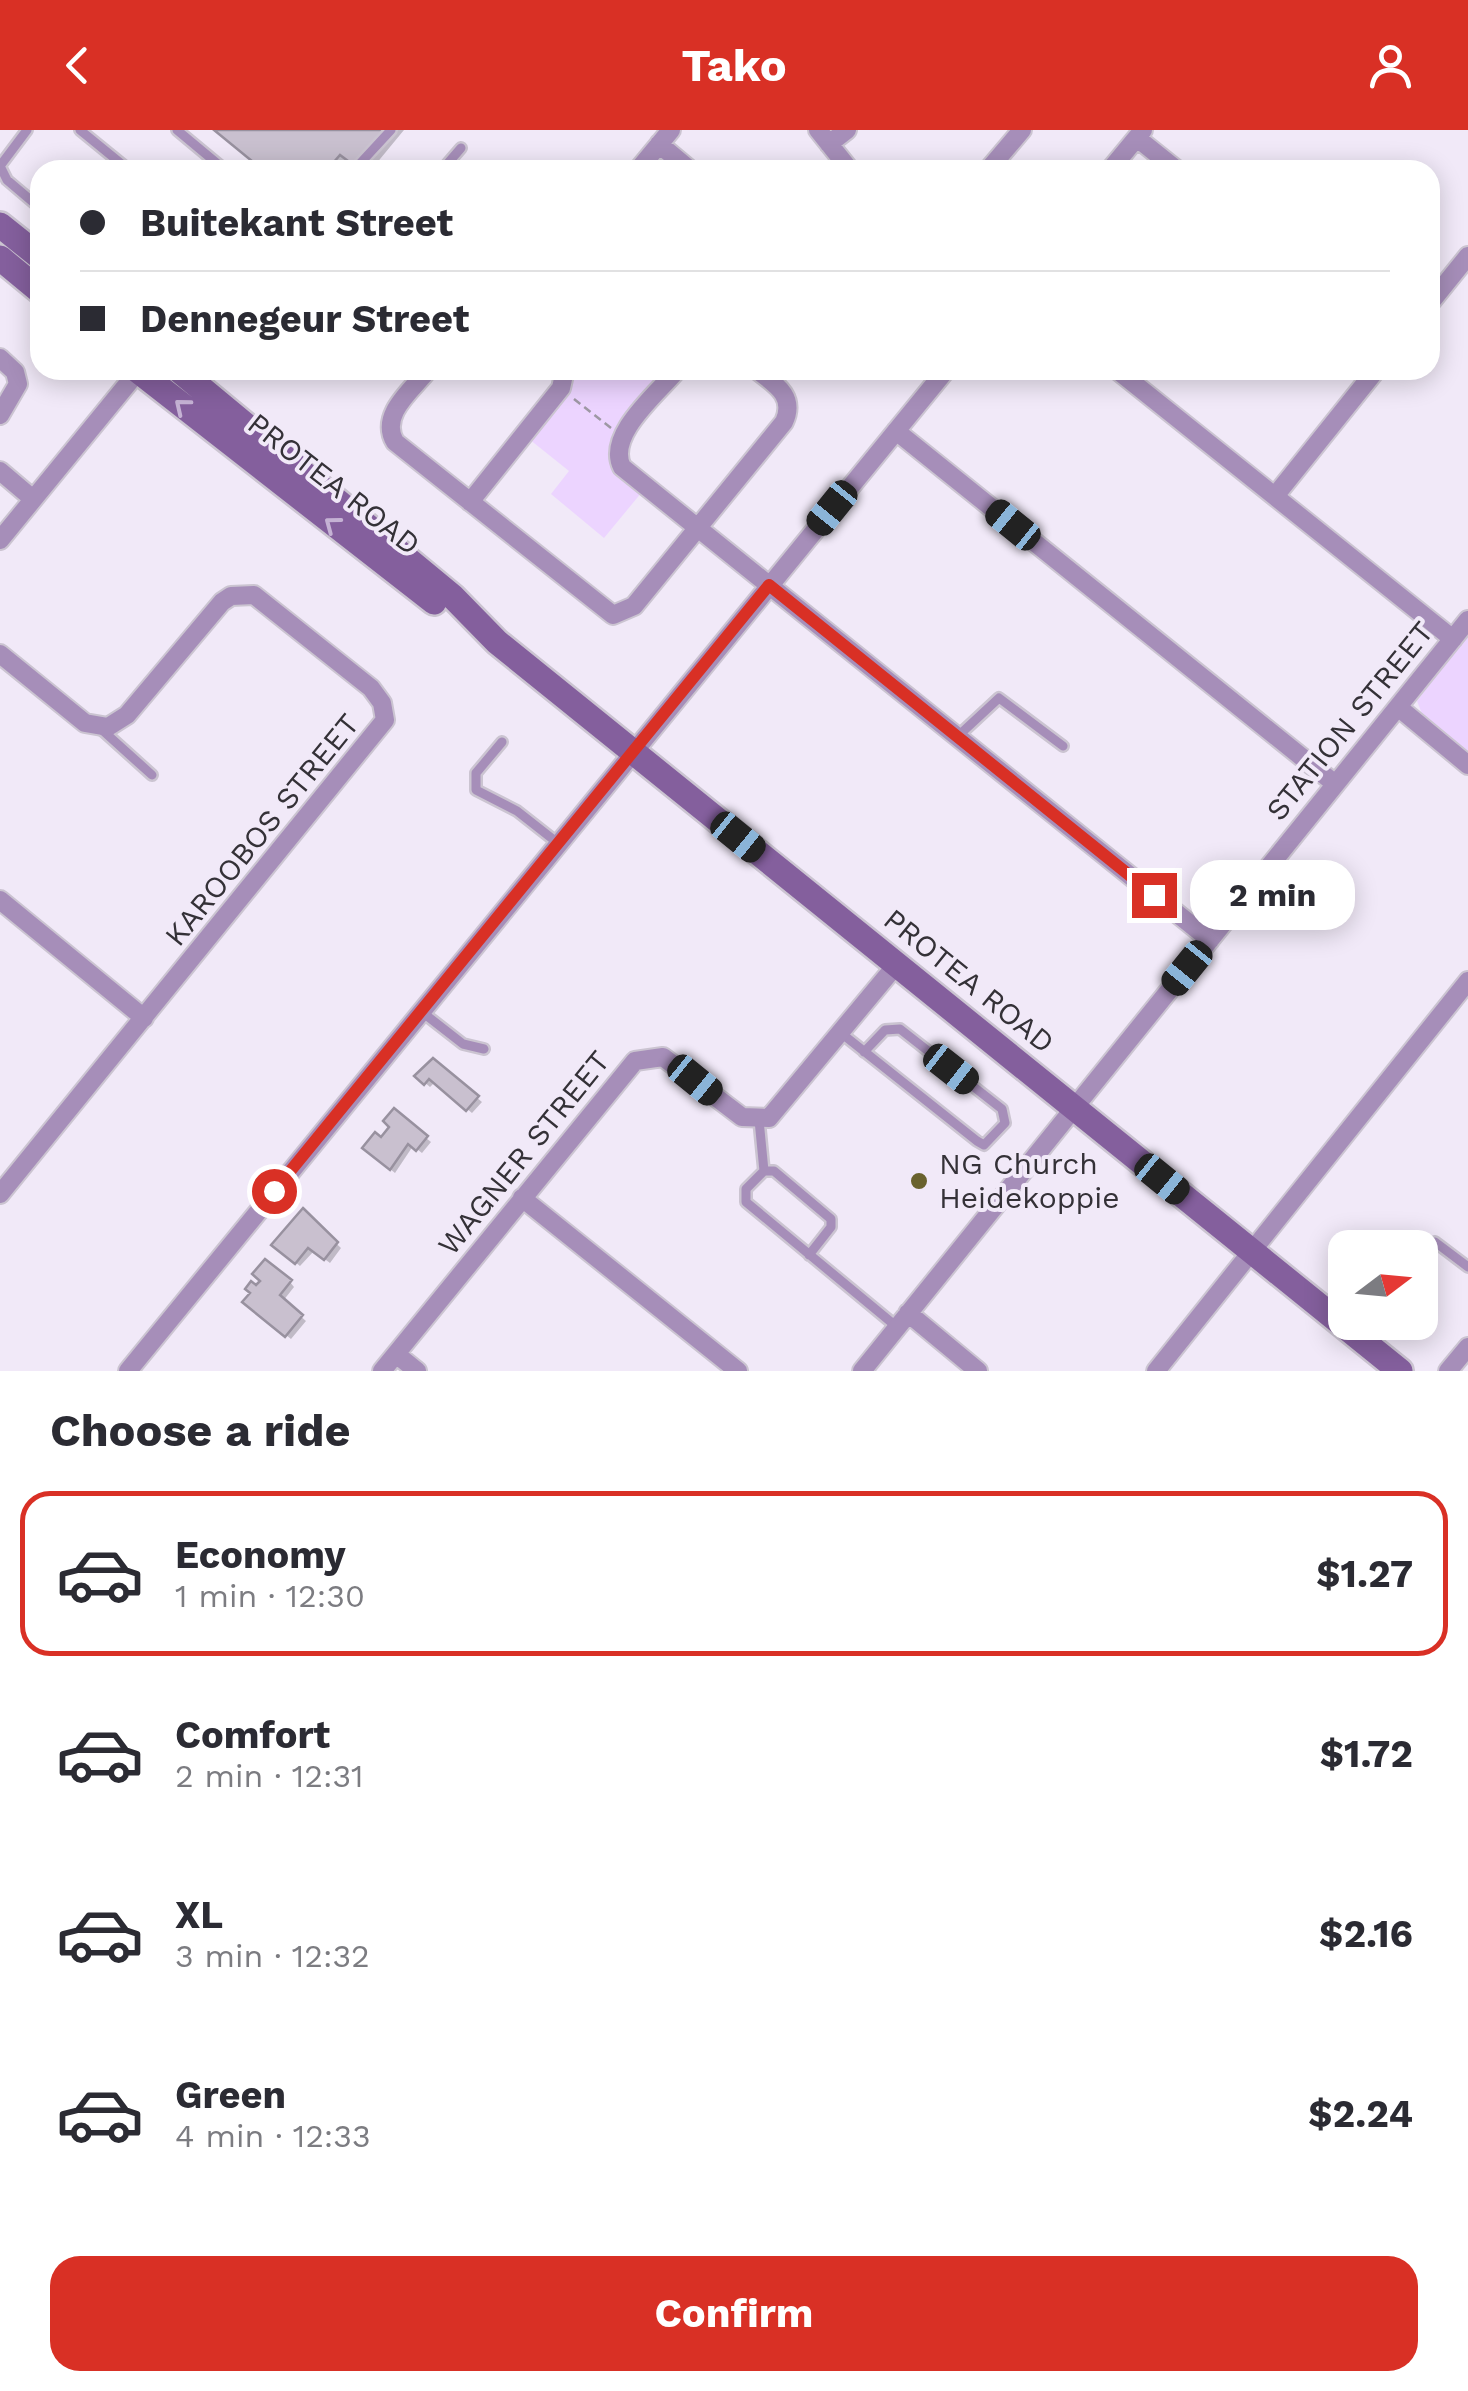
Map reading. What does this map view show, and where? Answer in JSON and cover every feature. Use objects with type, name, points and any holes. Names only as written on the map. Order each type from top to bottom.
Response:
[{"type":"street","points":[[842,160],[823,137],[847,130]]},
{"type":"street","points":[[996,160],[1022,130]]},
{"type":"street","points":[[1118,160],[1140,134],[1167,160]]},
{"type":"street","points":[[646,160],[665,137],[682,160]]},
{"type":"street","points":[[0,225],[30,249]]},
{"type":"street","points":[[1440,291],[1468,256]]},
{"type":"street","points":[[0,258],[30,284]]},
{"type":"street","points":[[0,358],[15,372],[18,384],[0,415]]},
{"type":"street","points":[[0,540],[134,380]]},
{"type":"street","name":"PROTEA ROAD","points":[[147,380],[442,608],[497,642]]},
{"type":"street","name":"PROTEA ROAD","points":[[191,380],[438,585],[497,642],[1251,1252],[1328,1307]]},
{"type":"street","points":[[420,380],[394,412],[389,430],[395,442],[613,615],[634,606],[788,414],[786,396],[768,380]]},
{"type":"street","points":[[470,502],[562,380]]},
{"type":"street","points":[[669,380],[622,437],[616,451],[622,467],[1210,940]]},
{"type":"street","points":[[128,1371],[938,380]]},
{"type":"street","points":[[1130,380],[1452,639]]},
{"type":"street","points":[[1274,496],[1368,380]]},
{"type":"street","points":[[896,430],[1334,783]]},
{"type":"street","points":[[0,472],[33,499]]},
{"type":"street","name":"KAROOBOS STREET","points":[[0,1194],[381,730],[385,710],[371,688],[263,600],[240,594],[222,602],[121,720],[99,728]]},
{"type":"street","name":"STATION STREET","points":[[862,1371],[1468,620]]},
{"type":"street","points":[[0,654],[84,723],[99,728]]},
{"type":"street","points":[[1398,707],[1468,765]]},
{"type":"street","points":[[0,900],[144,1018]]},
{"type":"street","points":[[760,1120],[778,1112],[897,964]]},
{"type":"street","points":[[1156,1371],[1468,981]]},
{"type":"street","name":"WAGNER STREET","points":[[382,1371],[627,1068],[643,1056],[672,1061],[742,1117],[760,1120]]},
{"type":"street","points":[[522,1198],[738,1371]]},
{"type":"street","points":[[903,1320],[978,1371]]},
{"type":"street","name":"PROTEA ROAD","points":[[1369,1340],[1400,1371]]},
{"type":"street","points":[[1448,1371],[1468,1346]]},
{"type":"street","points":[[396,1354],[418,1371]]},
{"type":"lane","points":[[26,130],[0,166],[7,180],[30,200]]},
{"type":"lane","points":[[80,130],[117,160]]},
{"type":"lane","points":[[177,130],[214,160]]},
{"type":"lane","points":[[363,160],[390,130]]},
{"type":"lane","points":[[451,160],[461,148]]},
{"type":"lane","points":[[957,736],[1000,698],[1063,746]]},
{"type":"lane","points":[[99,728],[152,775]]},
{"type":"lane","points":[[502,742],[476,773],[476,790],[517,811],[558,844]]},
{"type":"lane","points":[[420,1010],[463,1044],[484,1049]]},
{"type":"lane","points":[[841,1034],[864,1052],[984,1145],[1005,1124],[1002,1109],[900,1029],[884,1030],[864,1052]]},
{"type":"lane","points":[[760,1120],[764,1172]]},
{"type":"lane","points":[[809,1255],[832,1227],[831,1220],[774,1172],[764,1172],[746,1189],[746,1202],[809,1255],[903,1320]]},
{"type":"lane","points":[[1438,1244],[1468,1267]]},
{"type":"path","points":[[564,380],[622,437]]},
{"type":"shaded area","points":[[571,380],[658,380],[613,440],[611,452],[642,492],[604,538],[551,494],[569,471],[529,439],[569,389]]},
{"type":"shaded area","points":[[1468,633],[1468,755],[1424,719],[1417,701]]},
{"type":"building","points":[[214,130],[386,130],[362,160],[347,160],[340,155],[336,160],[251,160]]},
{"type":"building","points":[[433,1058],[479,1096],[466,1111],[429,1079],[424,1085],[414,1076]]},
{"type":"building","points":[[394,1108],[428,1136],[416,1151],[408,1144],[390,1170],[362,1148],[375,1132],[381,1137],[389,1127],[383,1121]]},
{"type":"building","points":[[303,1208],[338,1242],[324,1260],[308,1248],[295,1264],[271,1245]]},
{"type":"building","points":[[265,1259],[292,1280],[280,1295],[303,1315],[285,1337],[242,1302],[250,1293],[245,1289],[251,1281],[256,1285],[260,1281],[252,1274]]},
{"type":"place","name":"NG Church Heidekoppie","points":[[919,1181]]},
{"type":"route","points":[[274,1191],[769,585],[1154,895]]}]
